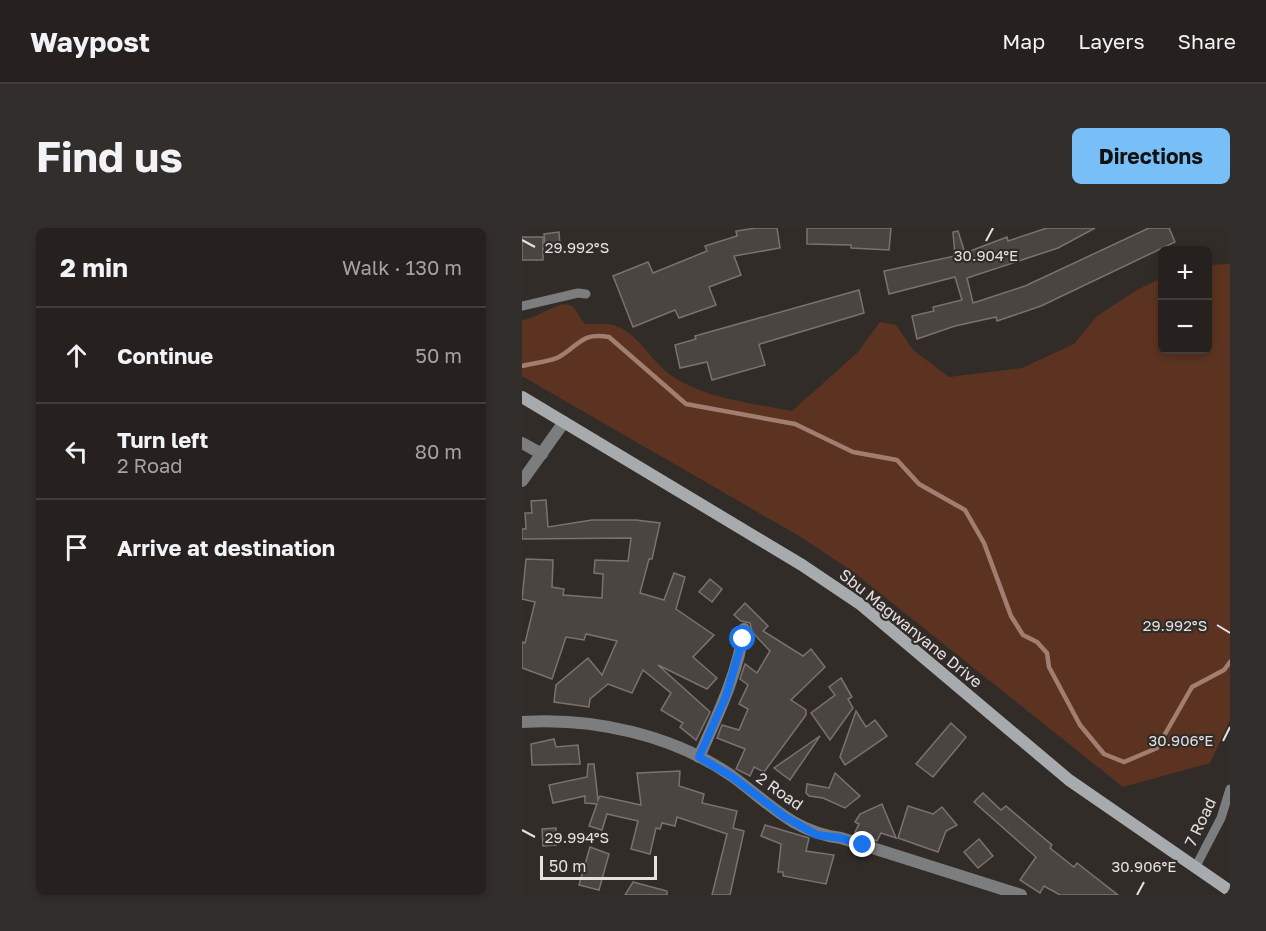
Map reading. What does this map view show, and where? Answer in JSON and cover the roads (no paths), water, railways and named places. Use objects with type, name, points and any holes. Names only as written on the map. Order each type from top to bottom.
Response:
[{"type":"main road","name":"Sbu Magwanyane Drive","points":[[522,397],[802,565],[860,604],[1069,780],[1230,891]]},
{"type":"street","points":[[522,481],[564,422]]},
{"type":"street","points":[[522,443],[542,454]]},
{"type":"street","points":[[699,757],[726,696],[741,648],[744,629]]},
{"type":"street","name":"2 Road","points":[[522,722],[550,721],[613,728],[660,740],[699,757],[731,776],[785,817],[817,835],[841,838],[1021,895]]},
{"type":"lane","points":[[522,306],[586,294]]},
{"type":"lane","name":"7 Road","points":[[1196,866],[1221,818],[1230,789]]},
{"type":"waterway","points":[[522,366],[559,357],[586,338],[609,337],[686,404],[795,424],[853,452],[897,460],[919,484],[965,510],[984,543],[1011,616],[1023,635],[1037,642],[1047,653],[1049,667],[1080,725],[1104,754],[1124,762],[1157,748],[1192,687],[1224,670],[1230,662]]}]
